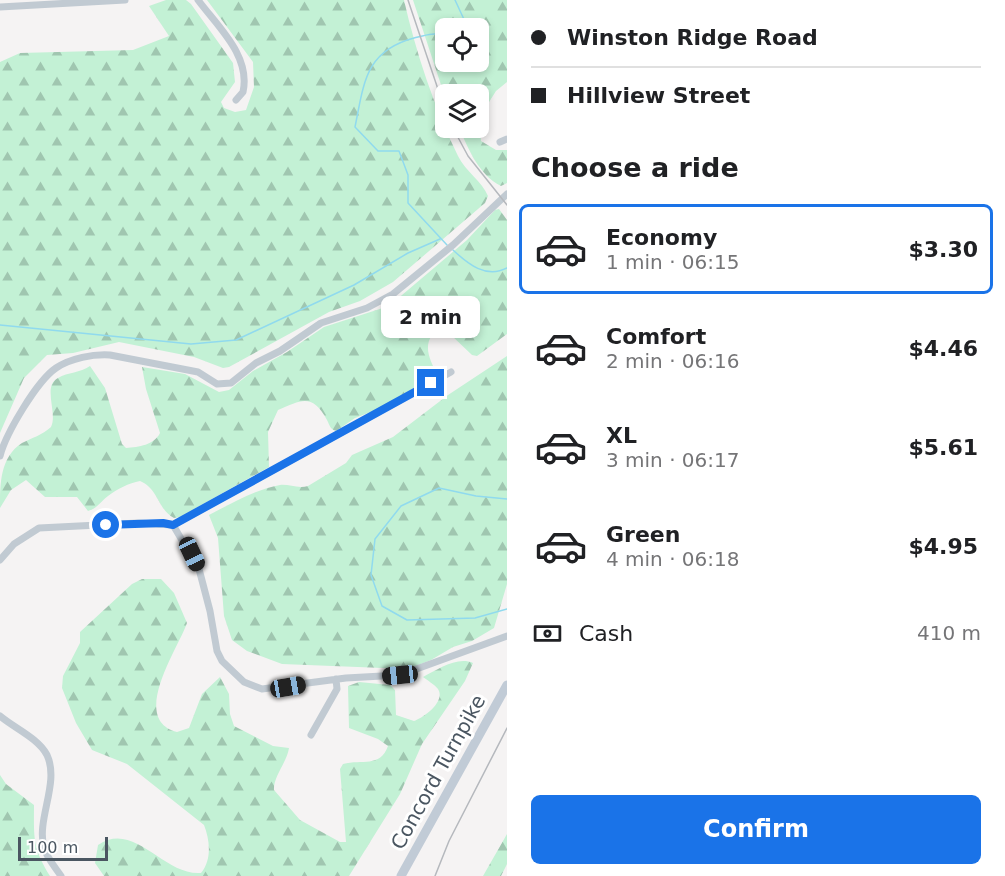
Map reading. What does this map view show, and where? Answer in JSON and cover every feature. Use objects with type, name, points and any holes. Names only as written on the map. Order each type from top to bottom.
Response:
[{"type":"street","points":[[0,8],[125,0]]},
{"type":"street","points":[[198,0],[228,40],[244,68],[243,92],[236,100]]},
{"type":"street","points":[[0,456],[6,434],[14,421],[56,368],[96,355],[110,355],[198,372],[217,384],[231,383],[256,363],[280,351],[321,323],[383,301],[450,247],[507,194]]},
{"type":"street","points":[[0,560],[14,544],[39,528],[138,523],[173,525],[451,372]]},
{"type":"street","points":[[173,525],[200,569],[217,651],[230,671],[244,682],[271,690],[336,679],[400,675],[507,636]]},
{"type":"street","points":[[310,735],[337,689],[336,679]]},
{"type":"street","name":"Concord Turnpike","points":[[401,876],[507,685]]},
{"type":"street","points":[[0,716],[33,740],[47,755],[49,782],[43,841],[47,856],[61,876]]},
{"type":"green space","points":[[166,0],[186,0],[191,4],[233,63],[235,82],[221,102],[224,108],[235,112],[246,110],[254,87],[253,62],[207,0],[404,0],[420,60],[435,102],[435,138],[449,138],[461,162],[488,196],[485,203],[393,282],[360,301],[329,312],[229,367],[223,368],[194,357],[119,342],[73,353],[47,355],[24,378],[0,433],[0,62],[20,53],[133,50],[169,36],[149,6]]},
{"type":"green space","points":[[413,0],[507,0],[507,82],[496,91],[489,102],[489,84],[441,84],[437,72],[489,72],[489,18],[435,18],[435,67]]},
{"type":"green space","points":[[464,138],[481,138],[481,141],[496,150],[507,150],[507,183],[501,186],[493,181],[481,169]]},
{"type":"green space","points":[[499,209],[507,220],[507,334],[477,356],[472,355],[451,335],[432,335],[428,350],[437,374],[381,408],[355,418],[336,431],[330,427],[322,411],[311,402],[300,402],[278,410],[268,432],[269,467],[180,517],[174,518],[169,514],[151,489],[140,481],[119,489],[88,511],[77,497],[45,497],[26,480],[11,490],[0,508],[1,481],[5,463],[22,443],[51,427],[53,415],[51,387],[58,378],[90,366],[105,388],[122,444],[126,448],[146,445],[160,433],[146,389],[142,367],[185,374],[219,392],[229,390],[253,371],[324,327],[389,306],[467,240],[495,210]]},
{"type":"green space","points":[[507,356],[507,584],[494,628],[472,641],[453,647],[431,660],[408,669],[282,664],[247,651],[232,640],[224,616],[218,538],[209,515],[243,497],[270,487],[308,486],[346,463],[352,455],[393,437],[448,395]]},
{"type":"green space","points":[[142,579],[161,579],[174,593],[187,623],[167,665],[157,699],[157,713],[163,725],[177,732],[189,728],[202,694],[220,677],[229,694],[230,714],[234,726],[273,746],[289,748],[274,790],[300,820],[340,842],[346,842],[340,769],[343,764],[375,760],[385,753],[388,746],[378,739],[349,728],[348,686],[359,682],[390,685],[395,690],[396,715],[414,721],[428,713],[439,699],[438,689],[423,677],[460,661],[473,663],[465,681],[422,744],[400,794],[349,876],[104,876],[95,863],[98,845],[111,839],[124,839],[137,844],[187,872],[201,873],[208,856],[209,843],[204,825],[127,764],[92,750],[76,723],[62,688],[63,676],[80,643],[80,632],[132,584]]},
{"type":"green space","points":[[0,775],[6,784],[34,805],[35,842],[50,876],[0,876]]},
{"type":"green space","points":[[507,834],[507,864],[501,876],[483,876]]},
{"type":"waterway","points":[[455,0],[463,18]]},
{"type":"waterway","points":[[435,34],[398,44],[385,51],[376,60],[365,83],[355,127],[378,151],[399,151],[408,175],[408,203],[447,245]]},
{"type":"waterway","points":[[0,325],[191,344],[236,340],[354,285],[408,253],[440,239]]},
{"type":"waterway","points":[[453,250],[471,265],[485,271],[492,272],[507,268]]},
{"type":"waterway","points":[[507,499],[476,496],[439,488],[401,506],[375,539],[371,575],[382,606],[407,620],[475,618],[507,609]]},
{"type":"railway","points":[[408,0],[436,84]]},
{"type":"railway","points":[[458,138],[468,156],[507,205]]},
{"type":"railway","points":[[435,876],[449,841],[507,728]]},
{"type":"route","points":[[106,525],[138,523],[173,525],[431,383]]}]
